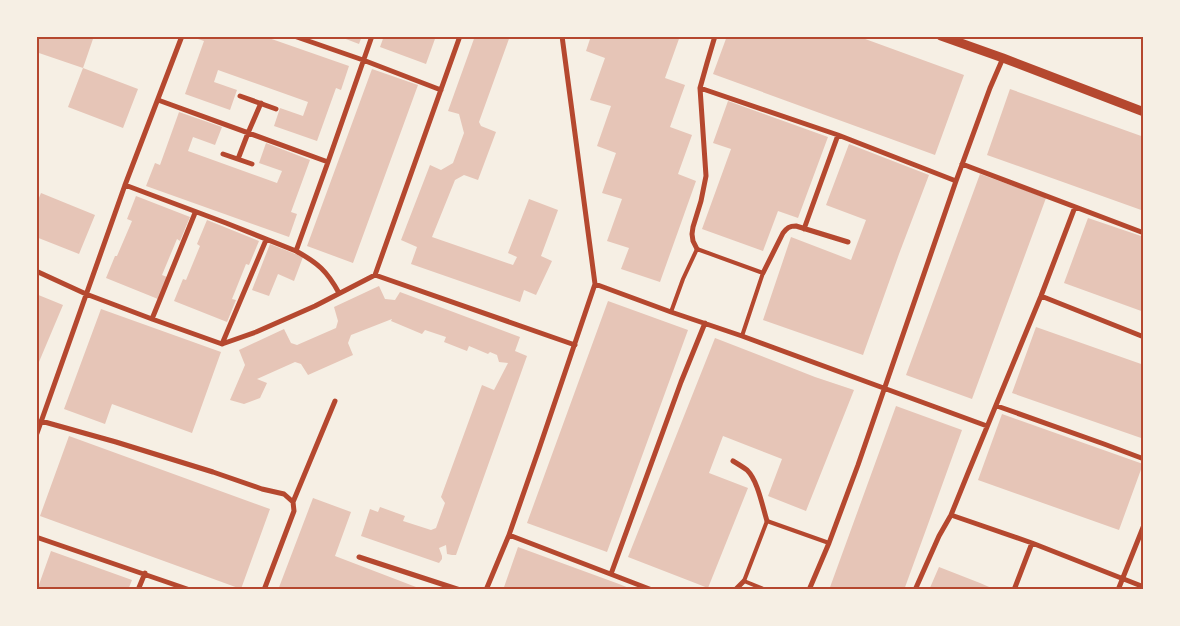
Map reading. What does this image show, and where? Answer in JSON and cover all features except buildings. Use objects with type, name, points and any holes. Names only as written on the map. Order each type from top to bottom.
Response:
[{"type":"street","points":[[36,436],[125,186],[182,36]]},
{"type":"street","points":[[294,36],[441,90]]},
{"type":"street","points":[[296,252],[372,36]]},
{"type":"street","points":[[36,271],[86,294],[152,320],[222,344],[256,332],[374,275],[460,36]]},
{"type":"street","points":[[486,590],[509,535],[595,284],[562,36]]},
{"type":"street","points":[[697,249],[692,234],[706,176],[700,88],[715,36]]},
{"type":"street","points":[[941,36],[1144,112]]},
{"type":"street","points":[[810,590],[858,465],[962,164],[1003,58]]},
{"type":"street","points":[[700,88],[838,135],[956,181]]},
{"type":"street","points":[[240,96],[276,109]]},
{"type":"street","points":[[158,100],[328,162]]},
{"type":"street","points":[[238,160],[261,103]]},
{"type":"street","points":[[804,229],[838,135]]},
{"type":"street","points":[[223,154],[252,164]]},
{"type":"street","points":[[962,164],[1144,233]]},
{"type":"street","points":[[125,186],[226,223],[305,256],[323,269],[339,293]]},
{"type":"street","points":[[915,590],[951,514],[1041,296],[1075,207]]},
{"type":"street","points":[[152,320],[195,213]]},
{"type":"street","points":[[763,273],[782,233],[790,226],[796,226],[848,242]]},
{"type":"street","points":[[222,344],[266,240]]},
{"type":"street","points":[[374,275],[575,346]]},
{"type":"street","points":[[595,284],[987,426]]},
{"type":"street","points":[[1041,296],[1144,337]]},
{"type":"street","points":[[612,574],[681,382],[705,323]]},
{"type":"street","points":[[264,590],[294,511],[294,502],[335,401]]},
{"type":"street","points":[[996,406],[1144,459]]},
{"type":"street","points":[[41,421],[284,494],[294,502]]},
{"type":"street","points":[[733,461],[746,470],[757,485],[767,521]]},
{"type":"street","points":[[951,514],[1032,543],[1144,587]]},
{"type":"street","points":[[1118,590],[1144,525]]},
{"type":"street","points":[[509,535],[652,590]]},
{"type":"street","points":[[36,537],[190,590]]},
{"type":"street","points":[[1014,590],[1032,543]]},
{"type":"street","points":[[359,557],[460,590]]},
{"type":"street","points":[[138,590],[145,573]]},
{"type":"street","points":[[735,590],[744,581]]},
{"type":"lane","points":[[671,312],[697,249],[763,273],[742,336]]},
{"type":"lane","points":[[766,590],[744,581],[767,521],[829,544]]}]
